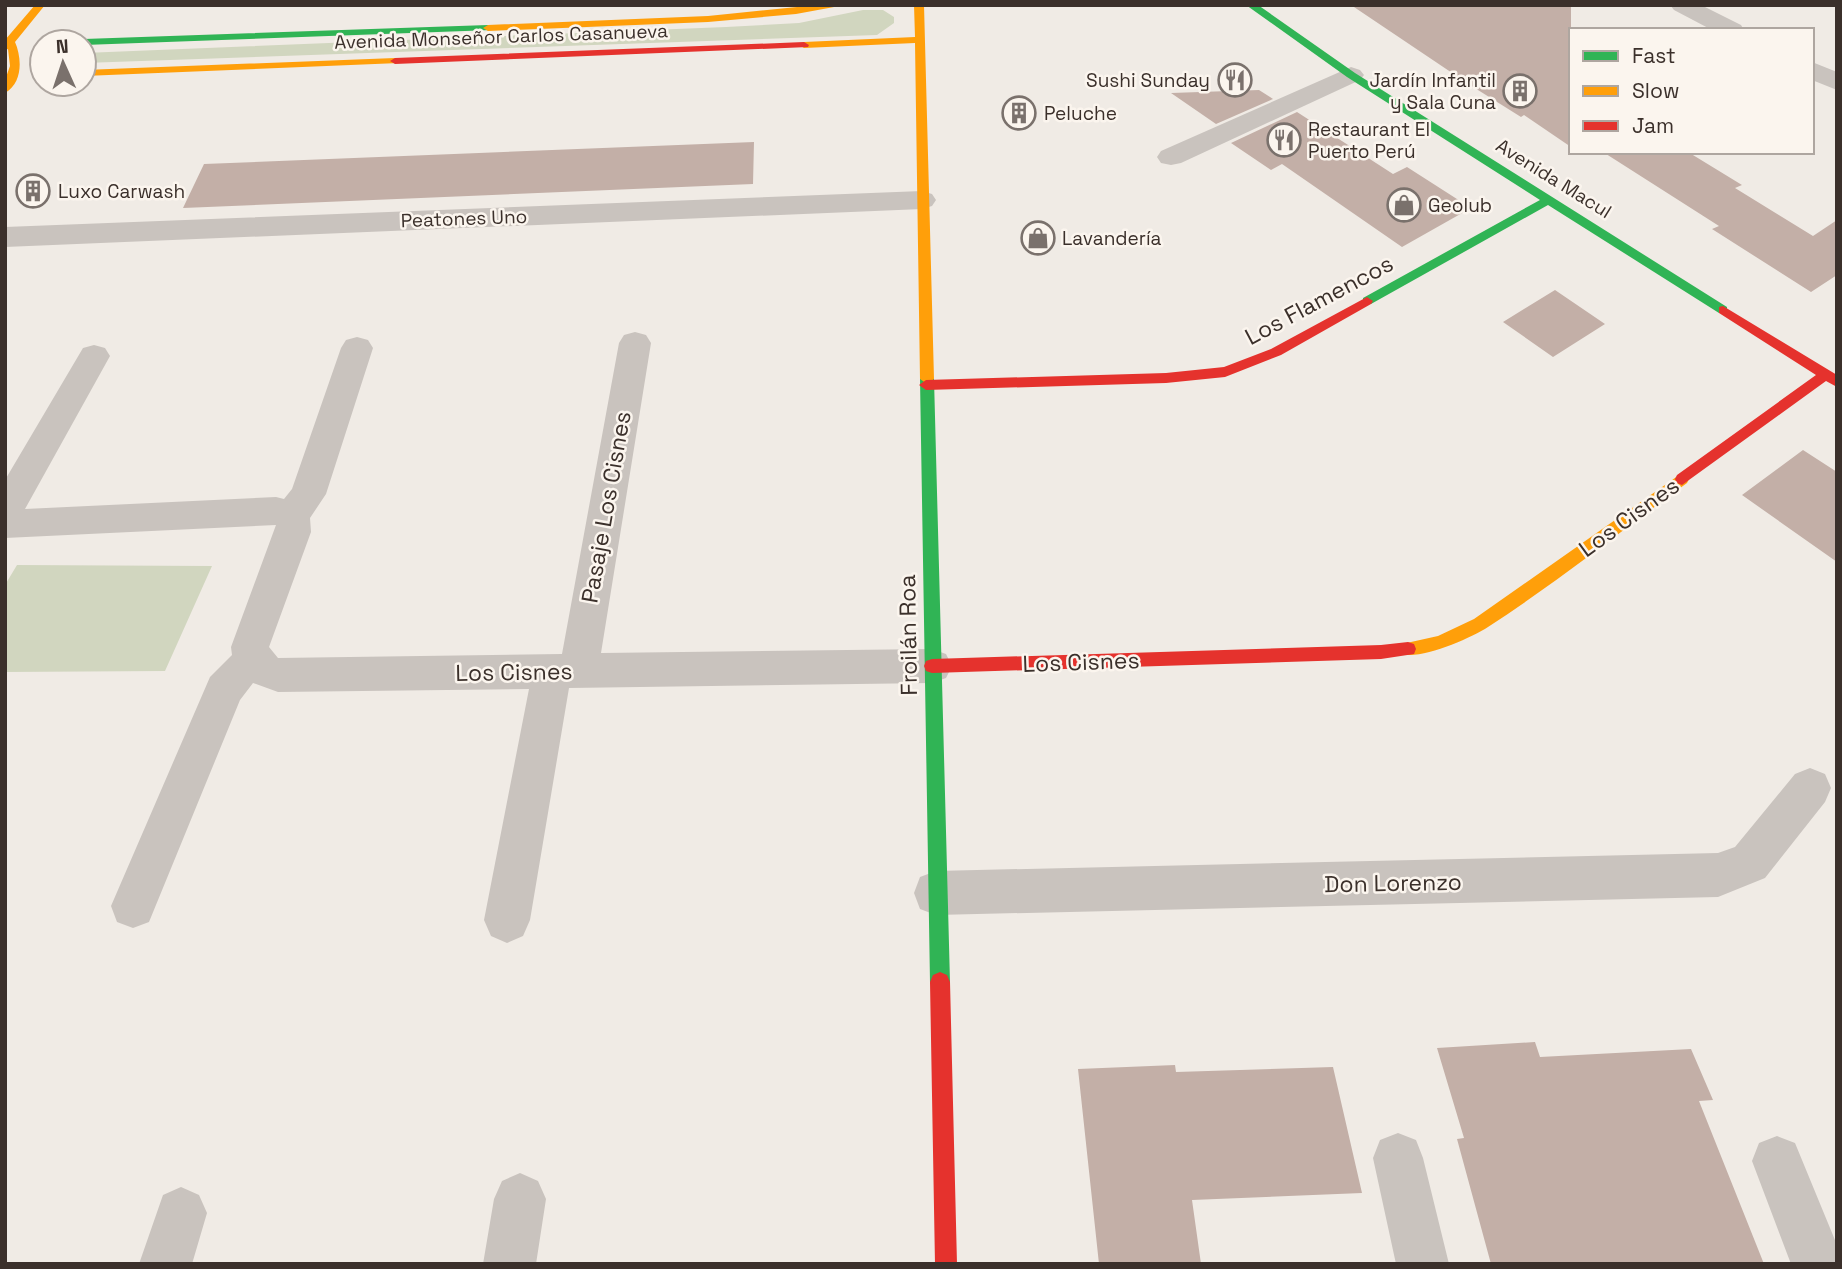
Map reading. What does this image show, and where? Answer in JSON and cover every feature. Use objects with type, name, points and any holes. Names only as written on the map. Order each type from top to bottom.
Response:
[{"type":"main road","points":[[7,43],[40,5]]},
{"type":"main road","name":"Avenida Monseñor Carlos Casanueva","points":[[98,42],[713,20],[782,15],[840,5]]},
{"type":"main road","name":"Froilán Roa","points":[[919,5],[946,1264]]},
{"type":"main road","name":"Avenida Macul","points":[[1251,5],[1351,75],[1831,378]]},
{"type":"main road","name":"Avenida Monseñor Carlos Casanueva","points":[[98,72],[920,40]]},
{"type":"main road","points":[[7,43],[28,42]]},
{"type":"main road","points":[[5,90],[17,74],[17,60],[7,43]]},
{"type":"main road","name":"Los Flamencos","points":[[926,385],[1166,378],[1225,372],[1276,352],[1548,200]]},
{"type":"main road","name":"Los Cisnes","points":[[932,666],[1381,652],[1413,649],[1443,642],[1470,631],[1831,378]]},
{"type":"street","points":[[1682,5],[1728,28]]},
{"type":"street","points":[[1814,70],[1837,82]]},
{"type":"street","points":[[1171,157],[1351,75]]},
{"type":"street","name":"Peatones Uno","points":[[5,237],[922,200]]},
{"type":"street","name":"Pasaje Los Cisnes","points":[[507,920],[565,671],[635,343]]},
{"type":"street","points":[[291,517],[308,494],[357,348]]},
{"type":"street","points":[[5,512],[94,356]]},
{"type":"street","points":[[5,524],[276,511],[291,517],[295,526],[252,638],[251,655],[254,662],[239,671],[224,689],[133,905]]},
{"type":"street","name":"Los Cisnes","points":[[254,662],[262,670],[278,675],[932,666]]},
{"type":"street","name":"Don Lorenzo","points":[[936,893],[1718,875],[1750,863],[1810,788]]},
{"type":"street","points":[[1398,1158],[1423,1264]]},
{"type":"street","points":[[1777,1161],[1818,1264]]},
{"type":"street","points":[[509,1264],[520,1199]]},
{"type":"street","points":[[165,1264],[181,1213]]},
{"type":"green space","points":[[863,10],[883,10],[894,17],[894,23],[877,35],[98,63],[98,52],[799,23]]},
{"type":"green space","points":[[17,565],[212,566],[165,671],[5,672],[5,585]]},
{"type":"building","points":[[1351,5],[1571,5],[1569,146],[1524,115],[1521,117]]},
{"type":"building","points":[[1259,90],[1273,99],[1216,124],[1171,93]]},
{"type":"building","points":[[1297,112],[1393,174],[1407,167],[1471,208],[1402,247],[1282,164],[1271,170],[1231,143]]},
{"type":"building","points":[[754,142],[753,184],[183,208],[204,164]]},
{"type":"building","points":[[1606,154],[1691,154],[1742,185],[1735,188],[1813,236],[1837,220],[1837,275],[1811,292],[1712,229],[1719,226]]},
{"type":"building","points":[[1555,290],[1605,324],[1553,357],[1503,322]]},
{"type":"building","points":[[1803,450],[1837,472],[1837,562],[1742,495]]},
{"type":"building","points":[[1535,1042],[1540,1057],[1691,1049],[1713,1100],[1699,1101],[1764,1264],[1491,1264],[1457,1139],[1464,1138],[1437,1048]]},
{"type":"building","points":[[1175,1065],[1176,1072],[1333,1067],[1362,1193],[1192,1200],[1201,1264],[1099,1264],[1078,1069]]},
{"type":"traffic: fast","points":[[1251,5],[1351,75],[1723,310]]},
{"type":"traffic: fast","points":[[98,42],[488,28]]},
{"type":"traffic: fast","points":[[1367,301],[1548,200]]},
{"type":"traffic: fast","points":[[927,379],[940,982]]},
{"type":"traffic: slow","points":[[5,47],[40,5]]},
{"type":"traffic: slow","points":[[488,28],[708,19],[840,5]]},
{"type":"traffic: slow","points":[[919,5],[927,379]]},
{"type":"traffic: slow","points":[[804,45],[920,40]]},
{"type":"traffic: slow","points":[[5,90],[15,66],[15,55],[10,42]]},
{"type":"traffic: slow","points":[[98,72],[395,61]]},
{"type":"traffic: slow","points":[[1408,649],[1440,642],[1480,624],[1682,479]]},
{"type":"traffic: jam","points":[[395,61],[804,45]]},
{"type":"traffic: jam","points":[[926,385],[1166,378],[1225,372],[1276,352],[1367,301]]},
{"type":"traffic: jam","points":[[1723,310],[1837,382]]},
{"type":"traffic: jam","points":[[1682,479],[1825,375]]},
{"type":"traffic: jam","points":[[932,666],[1408,649]]},
{"type":"traffic: jam","points":[[940,982],[946,1264]]},
{"type":"place","name":"Sushi Sunday","points":[[1235,80]]},
{"type":"place","name":"Jardín Infantil y Sala Cuna","points":[[1520,91]]},
{"type":"place","name":"Peluche","points":[[1019,113]]},
{"type":"place","name":"Restaurant El Puerto Perú","points":[[1284,140]]},
{"type":"place","name":"Luxo Carwash","points":[[33,191]]},
{"type":"place","name":"Geolub","points":[[1404,205]]},
{"type":"place","name":"Lavandería","points":[[1038,238]]}]
